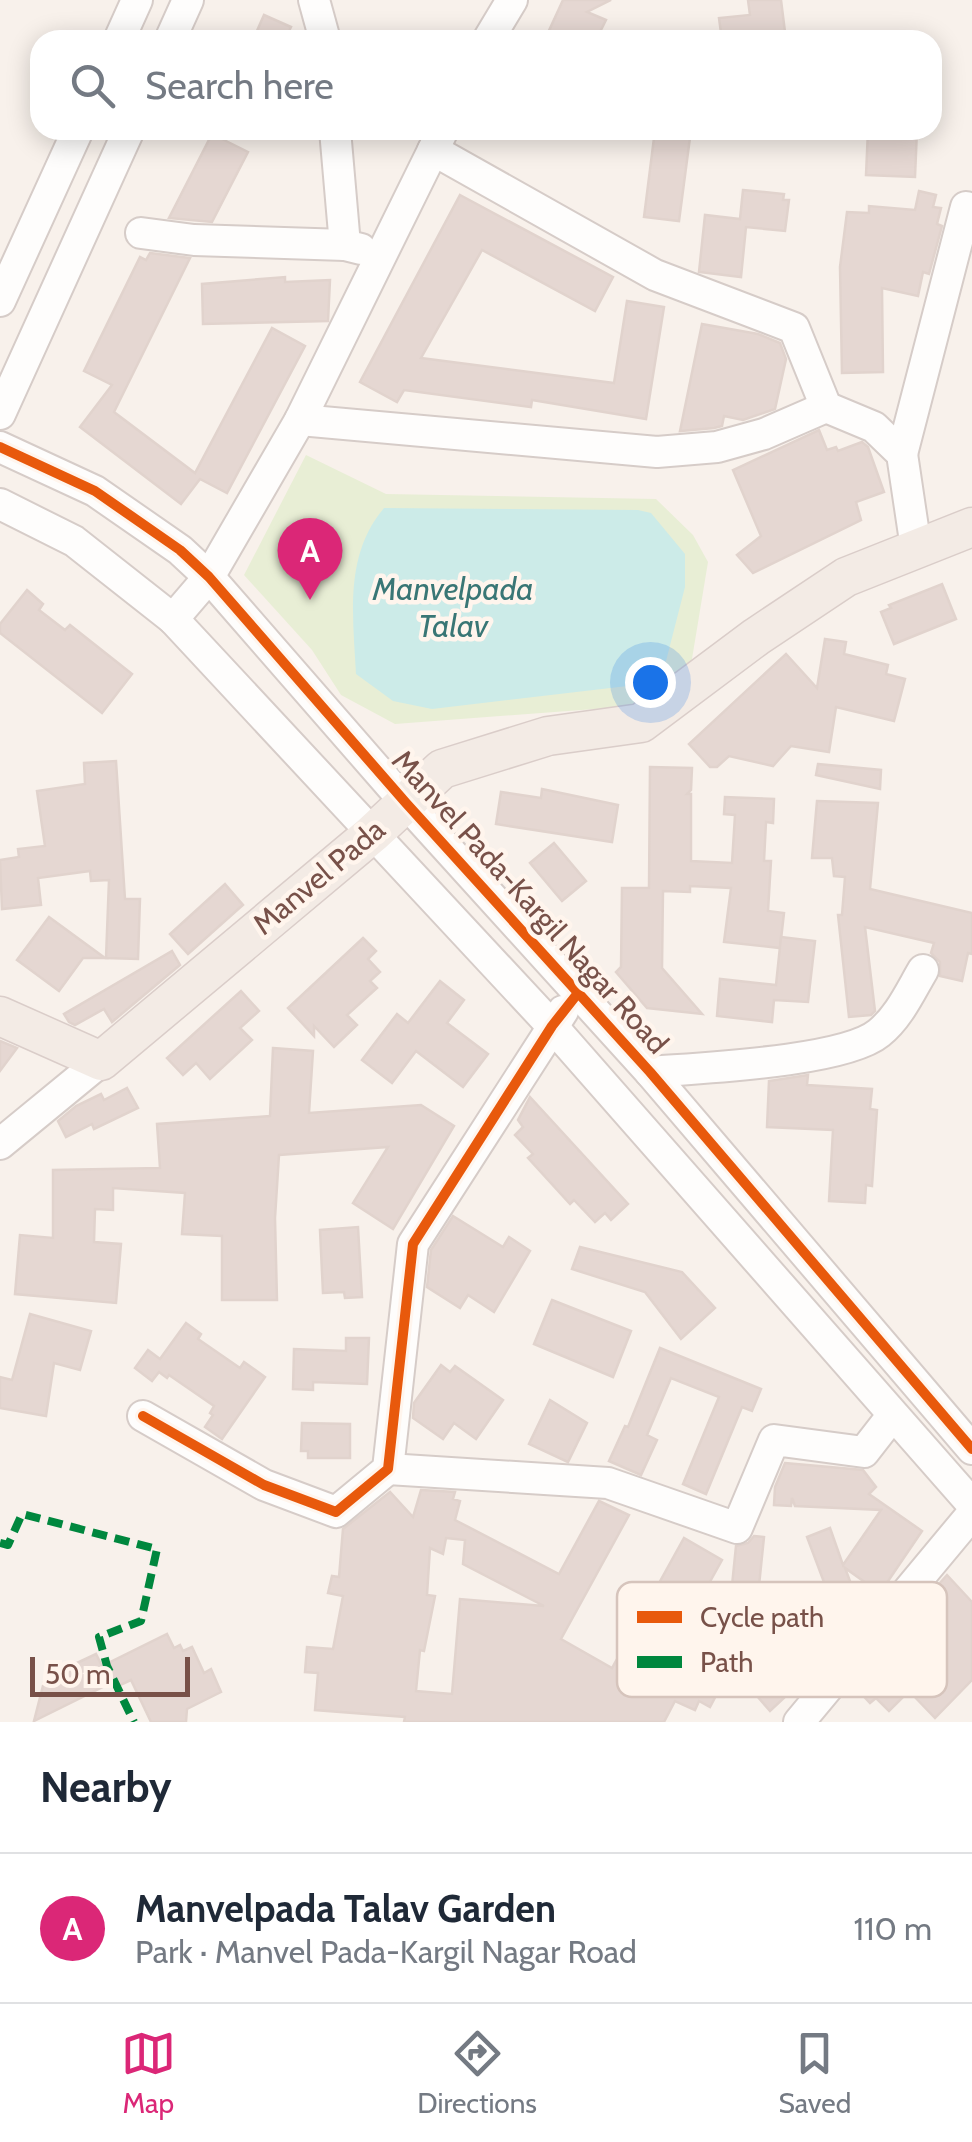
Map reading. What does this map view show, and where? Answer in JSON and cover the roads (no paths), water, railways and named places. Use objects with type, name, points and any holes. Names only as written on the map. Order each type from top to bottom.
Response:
[{"type":"main road","name":"Manvel Pada","points":[[101,1061],[372,834],[442,769],[548,736],[641,724],[756,637],[846,577],[972,526]]},
{"type":"main road","points":[[0,1016],[101,1061]]},
{"type":"street","points":[[123,30],[137,0]]},
{"type":"street","points":[[174,30],[188,0]]},
{"type":"street","points":[[314,0],[322,30]]},
{"type":"street","points":[[494,30],[512,0]]},
{"type":"street","points":[[2,290],[73,140]]},
{"type":"street","points":[[0,414],[124,140]]},
{"type":"street","points":[[336,140],[345,245]]},
{"type":"street","points":[[174,619],[209,577],[300,420],[438,140],[655,274],[794,328],[826,407],[874,427],[902,454]]},
{"type":"street","points":[[916,548],[902,454],[966,207]]},
{"type":"street","points":[[142,233],[194,240],[345,245],[381,255]]},
{"type":"street","points":[[300,420],[657,452],[717,448],[764,434],[826,407]]},
{"type":"street","name":"Manvel Pada-Kargil Nagar Road","points":[[0,447],[96,491],[180,550],[209,577],[406,803],[650,1072],[972,1449]]},
{"type":"street","points":[[0,504],[74,541],[174,619],[552,1026],[972,1504]]},
{"type":"street","points":[[650,1072],[840,1050],[874,1037],[892,1022],[923,970]]},
{"type":"street","points":[[388,1469],[413,1244],[552,1026],[578,993]]},
{"type":"street","points":[[0,1144],[101,1061]]},
{"type":"street","points":[[142,1416],[264,1485],[336,1512],[388,1469],[608,1483],[737,1528],[774,1440],[864,1452],[892,1416]]},
{"type":"street","points":[[915,1582],[972,1514]]},
{"type":"street","points":[[799,1722],[820,1697]]},
{"type":"water","name":"Manvelpada Talav","points":[[384,508],[651,513],[685,554],[685,587],[666,661],[636,685],[432,709],[393,701],[356,674],[353,630],[354,587],[362,546]]},
{"type":"place","name":"Manvelpada Talav Garden","points":[[310,600]]}]
